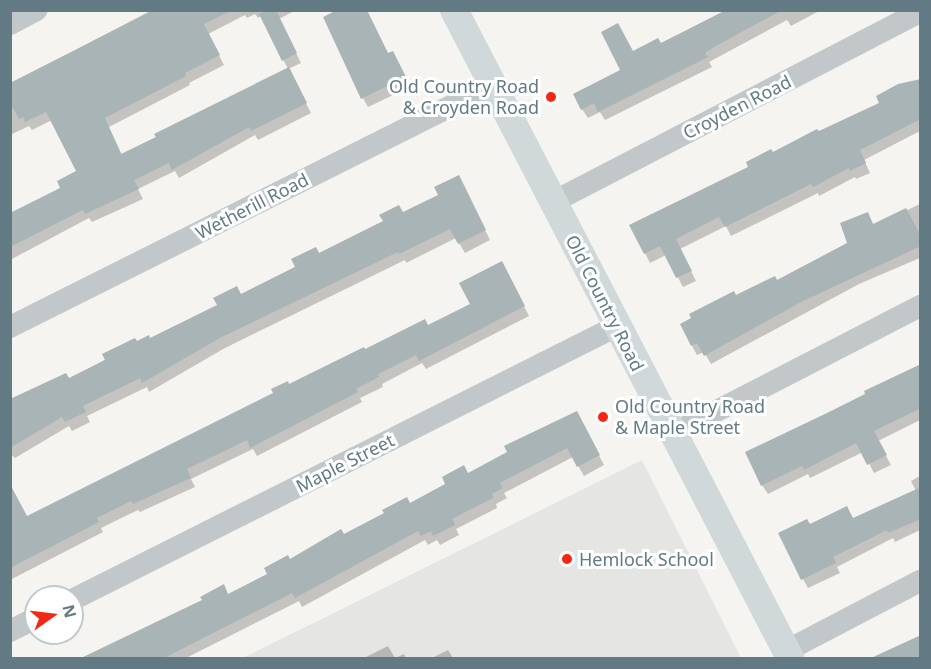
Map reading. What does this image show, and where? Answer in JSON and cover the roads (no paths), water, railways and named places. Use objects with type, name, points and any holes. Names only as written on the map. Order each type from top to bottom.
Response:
[{"type":"main road","name":"Old Country Road","points":[[454,10],[788,655]]},
{"type":"street","points":[[10,24],[36,10]]},
{"type":"street","name":"Croyden Road","points":[[553,202],[921,12]]},
{"type":"street","name":"Wetherill Road","points":[[10,327],[493,85]]},
{"type":"street","points":[[674,433],[921,306]]},
{"type":"street","name":"Maple Street","points":[[84,594],[617,326]]},
{"type":"street","points":[[788,655],[921,581]]},
{"type":"street","points":[[10,631],[24,624]]},
{"type":"place","name":"Old Country Road & Croyden Road","points":[[551,97]]},
{"type":"place","name":"Old Country Road & Maple Street","points":[[603,417]]},
{"type":"place","name":"Hemlock School","points":[[567,559]]}]
